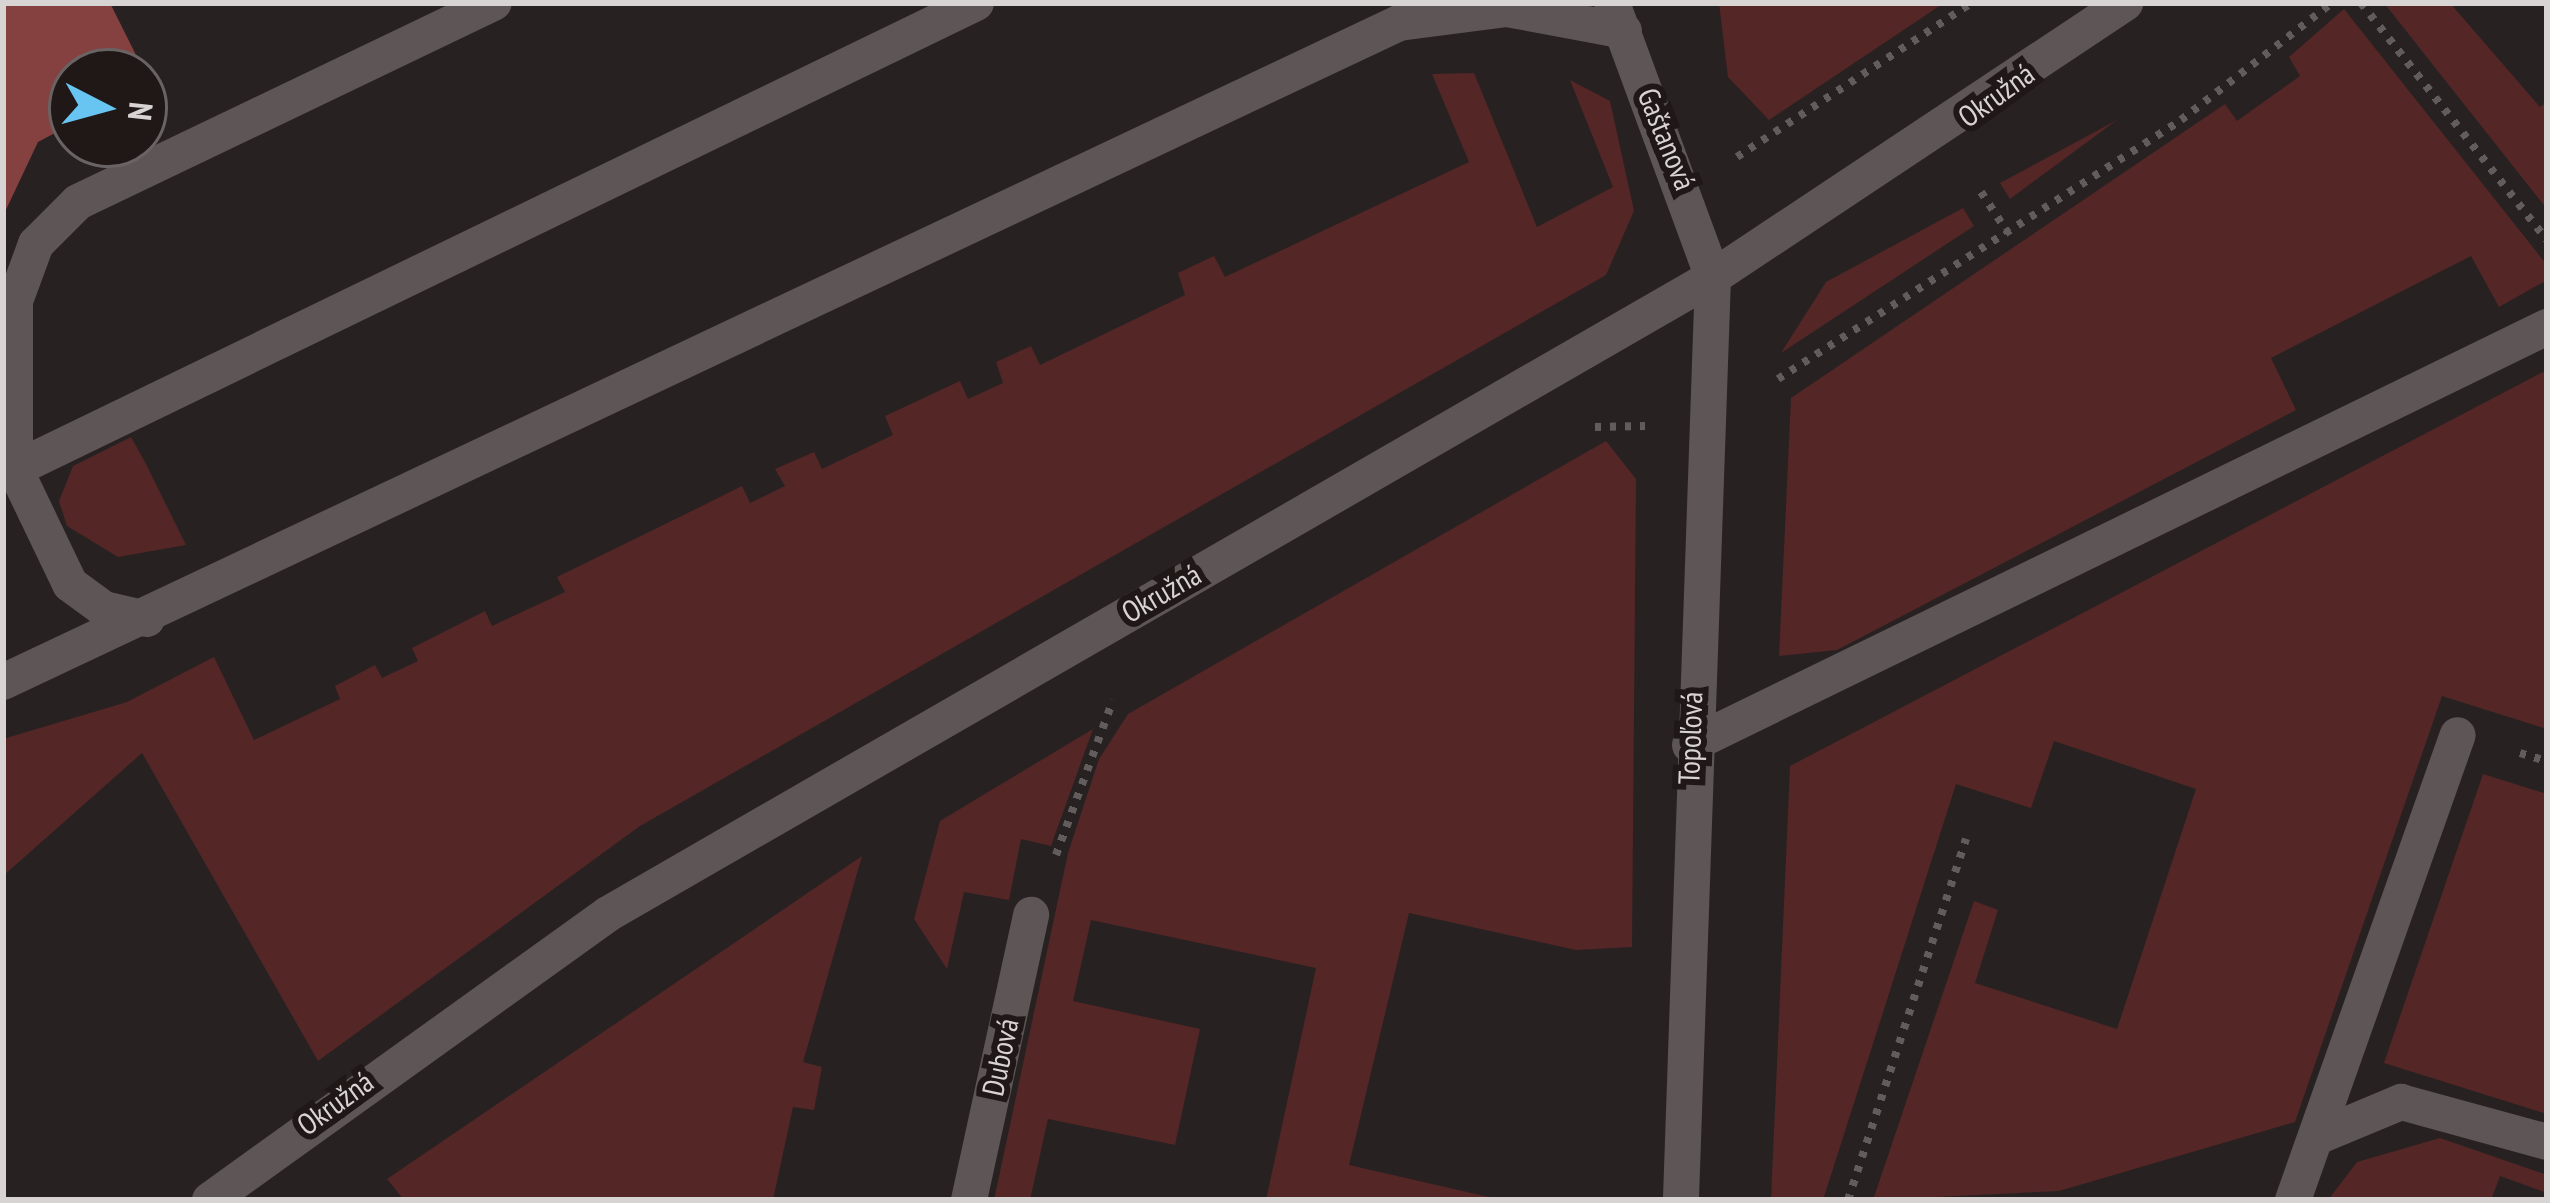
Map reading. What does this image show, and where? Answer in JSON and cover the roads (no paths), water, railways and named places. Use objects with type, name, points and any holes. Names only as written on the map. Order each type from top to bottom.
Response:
[{"type":"street","points":[[147,619],[104,609],[70,584],[16,470],[15,301],[36,244],[78,202],[494,3]]},
{"type":"street","points":[[16,470],[976,3]]},
{"type":"street","name":"Okružná","points":[[210,1200],[608,914],[1713,277],[2125,3]]},
{"type":"street","points":[[3,682],[147,619],[1399,23],[1507,9],[1618,17]]},
{"type":"street","name":"Gaštanová","points":[[1618,17],[1687,190],[1713,277]]},
{"type":"street","name":"Topoľová","points":[[1681,1200],[1700,428],[1713,277]]},
{"type":"street","points":[[1690,745],[2547,327]]},
{"type":"street","points":[[2285,1198],[2322,1135],[2458,735]]},
{"type":"street","name":"Dubová","points":[[969,1200],[1031,915]]},
{"type":"street","points":[[2322,1135],[2402,1102],[2547,1142]]}]
